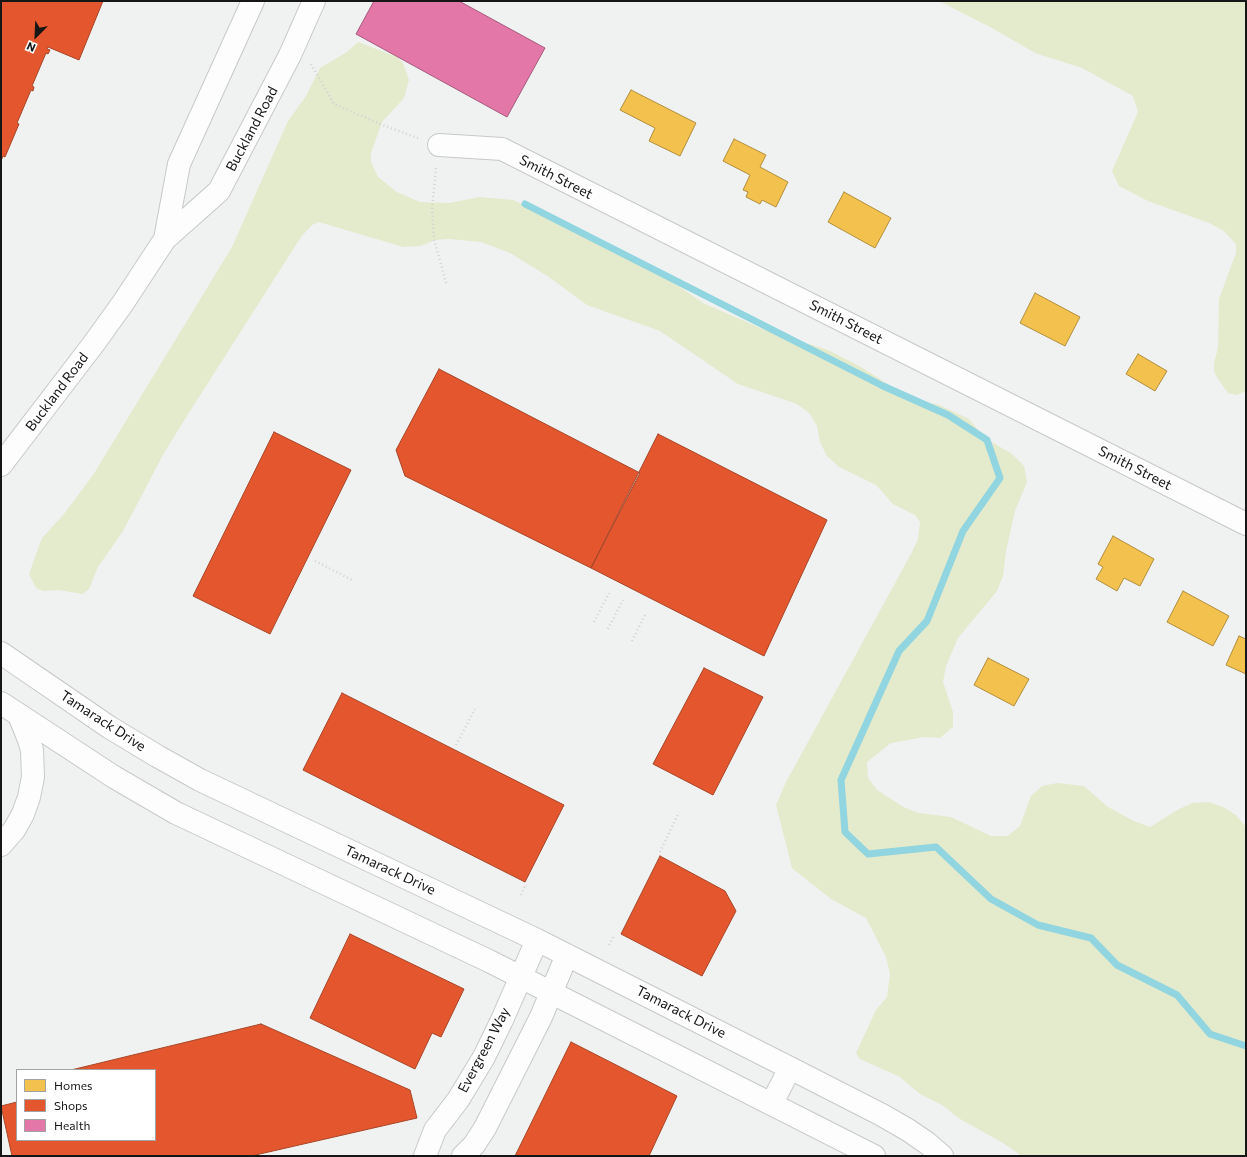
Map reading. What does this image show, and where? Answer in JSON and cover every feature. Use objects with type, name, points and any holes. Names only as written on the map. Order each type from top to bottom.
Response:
[{"type":"street","name":"Buckland Road","points":[[165,239],[179,164],[253,1]]},
{"type":"street","name":"Buckland Road","points":[[1,465],[95,342],[123,303],[165,239],[219,191],[283,68],[314,1]]},
{"type":"street","name":"Smith Street","points":[[439,145],[502,149],[1246,524]]},
{"type":"street","name":"Tamarack Drive","points":[[1,653],[109,727],[200,780],[537,940],[790,1068],[901,1126],[927,1143],[942,1156]]},
{"type":"street","points":[[1,703],[114,777],[176,813],[552,992],[874,1156]]},
{"type":"street","points":[[1,845],[14,830],[23,814],[29,797],[33,777],[32,750],[19,715]]},
{"type":"street","name":"Evergreen Way","points":[[425,1156],[435,1130],[458,1100],[484,1057],[537,940]]},
{"type":"street","points":[[463,1156],[474,1145],[485,1128],[538,1024],[567,955]]},
{"type":"street","points":[[772,1103],[790,1068]]},
{"type":"path","points":[[312,64],[334,104],[385,126],[439,145],[432,209],[434,239],[447,286]]},
{"type":"path","points":[[315,561],[354,581]]},
{"type":"path","points":[[594,622],[609,593]]},
{"type":"path","points":[[608,629],[623,600]]},
{"type":"path","points":[[632,641],[646,613]]},
{"type":"path","points":[[456,745],[475,709]]},
{"type":"path","points":[[660,852],[679,812]]},
{"type":"path","points":[[521,896],[525,886]]},
{"type":"path","points":[[609,945],[614,936]]},
{"type":"green space","points":[[939,1],[1246,1],[1246,391],[1236,395],[1228,393],[1214,371],[1214,363],[1218,348],[1219,299],[1236,253],[1236,244],[1224,231],[1209,223],[1148,201],[1119,186],[1112,171],[1138,112],[1133,96],[1082,68],[1035,53],[992,28]]},
{"type":"green space","points":[[358,42],[397,57],[403,63],[409,80],[404,98],[382,122],[371,153],[371,162],[378,177],[397,192],[420,202],[449,203],[480,197],[513,200],[542,213],[586,238],[648,265],[703,303],[765,330],[828,350],[861,367],[908,397],[939,405],[969,419],[985,438],[1012,454],[1024,466],[1027,482],[1015,511],[1006,551],[1003,576],[997,591],[958,638],[946,666],[943,682],[953,712],[953,727],[940,738],[924,737],[891,743],[867,762],[868,778],[877,790],[905,808],[919,813],[951,817],[991,836],[1008,836],[1020,826],[1031,796],[1042,786],[1057,783],[1084,786],[1108,807],[1134,821],[1150,827],[1179,809],[1193,803],[1209,802],[1223,807],[1236,815],[1246,827],[1246,1156],[1022,1156],[1003,1143],[960,1119],[942,1105],[920,1094],[900,1077],[860,1059],[856,1053],[876,1010],[887,997],[890,974],[886,957],[866,918],[831,899],[792,868],[776,805],[786,782],[911,554],[918,539],[920,522],[915,515],[893,504],[876,485],[839,467],[827,456],[820,442],[817,426],[809,413],[797,404],[738,384],[660,331],[587,305],[549,277],[510,253],[481,242],[449,239],[435,240],[420,246],[403,247],[319,222],[312,225],[301,237],[164,453],[123,531],[98,567],[89,589],[83,594],[59,590],[43,591],[36,588],[29,574],[42,538],[64,514],[93,475],[232,247],[288,121],[306,96],[320,68],[347,52]]},
{"type":"building: Homes","points":[[631,90],[696,123],[680,156],[649,141],[655,128],[620,110]]},
{"type":"building: Homes","points":[[734,139],[766,155],[760,167],[788,182],[776,207],[762,200],[760,204],[746,197],[748,192],[743,190],[750,175],[723,161]]},
{"type":"building: Homes","points":[[844,192],[891,218],[875,248],[828,222]]},
{"type":"building: Homes","points":[[1035,293],[1080,317],[1065,346],[1020,323]]},
{"type":"building: Homes","points":[[1138,354],[1167,371],[1155,391],[1126,374]]},
{"type":"building: Homes","points":[[1113,536],[1154,559],[1140,586],[1124,578],[1117,591],[1096,579],[1103,567],[1098,564]]},
{"type":"building: Homes","points":[[1183,591],[1229,616],[1213,646],[1167,622]]},
{"type":"building: Homes","points":[[1239,636],[1246,639],[1246,674],[1226,665]]},
{"type":"building: Homes","points":[[988,658],[1029,679],[1014,706],[974,685]]},
{"type":"building: Shops","points":[[1,1],[103,1],[79,60],[48,47],[47,49],[50,50],[48,54],[46,53],[32,86],[34,87],[33,91],[31,90],[17,123],[19,124],[5,157],[3,156],[1,161]]},
{"type":"building: Shops","points":[[439,369],[640,473],[591,568],[405,476],[396,450]]},
{"type":"building: Shops","points":[[274,432],[351,470],[270,634],[193,596]]},
{"type":"building: Shops","points":[[658,434],[827,520],[764,656],[591,568]]},
{"type":"building: Shops","points":[[704,668],[763,697],[713,795],[653,764]]},
{"type":"building: Shops","points":[[342,693],[564,805],[525,882],[303,770]]},
{"type":"building: Shops","points":[[660,856],[725,891],[736,911],[702,976],[621,934]]},
{"type":"building: Shops","points":[[350,934],[464,989],[441,1037],[432,1033],[415,1069],[310,1018]]},
{"type":"building: Shops","points":[[261,1024],[410,1090],[417,1118],[251,1156],[12,1156],[1,1106],[16,1102],[16,1141],[156,1141],[156,1069],[75,1069]]},
{"type":"building: Shops","points":[[571,1042],[677,1096],[649,1156],[515,1156]]},
{"type":"building: Health","points":[[374,1],[459,1],[545,48],[507,117],[356,34]]},
{"type":"waterway","points":[[525,204],[883,386],[948,415],[987,440],[1000,478],[963,531],[927,621],[899,651],[841,780],[845,832],[868,854],[936,847],[991,899],[1038,925],[1091,938],[1117,965],[1177,995],[1210,1034],[1246,1046]]}]
